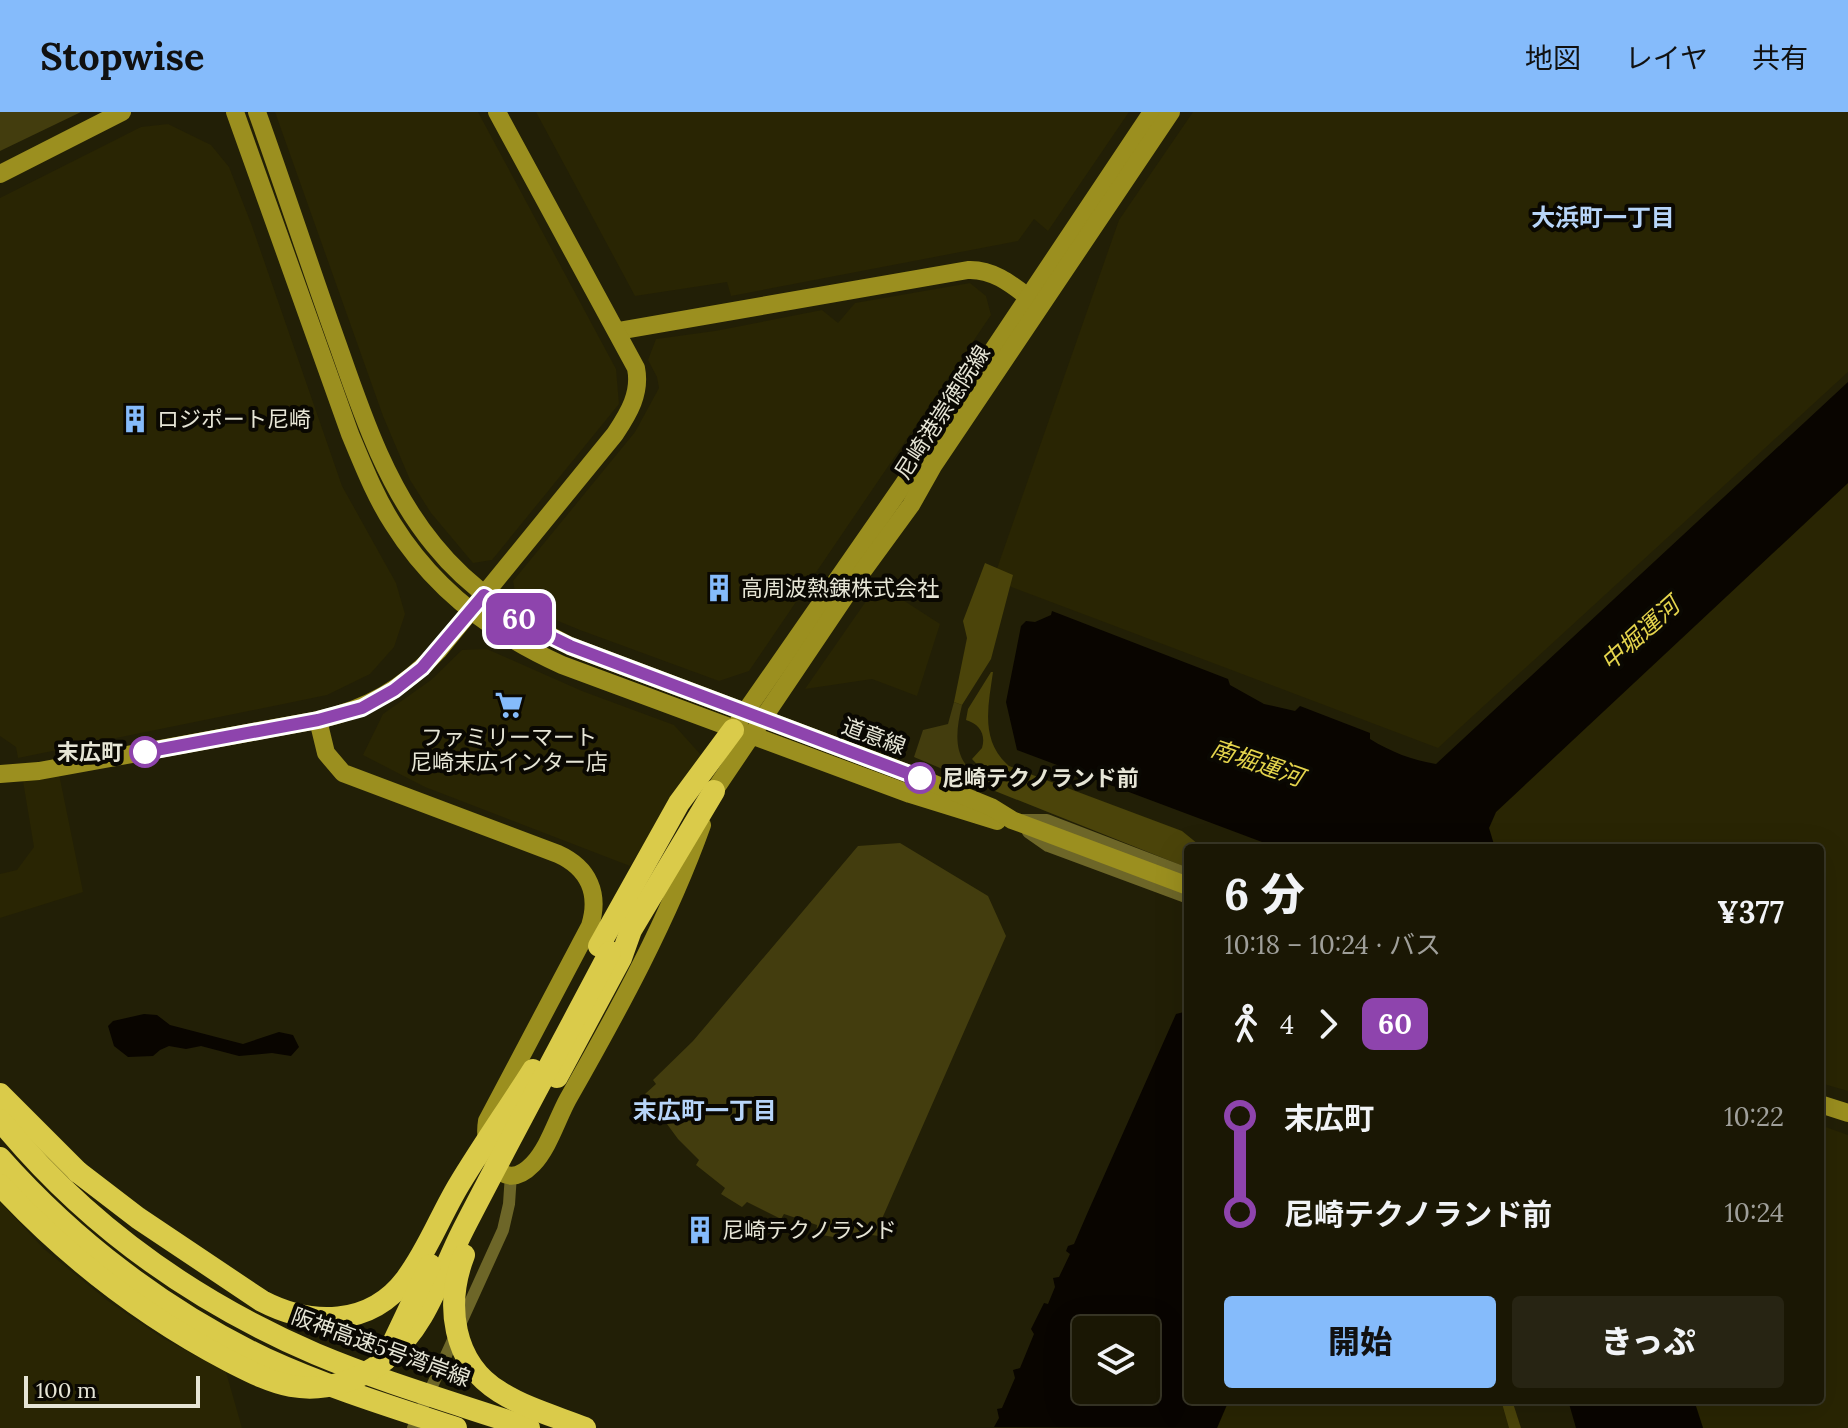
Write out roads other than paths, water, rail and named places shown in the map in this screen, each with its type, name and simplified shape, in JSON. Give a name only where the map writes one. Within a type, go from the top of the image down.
[{"type":"highway","points":[[585,1428],[508,1397],[483,1379],[469,1362],[459,1339],[454,1318],[454,1294],[467,1248],[679,803],[748,724]]},
{"type":"highway","points":[[0,1094],[78,1172],[212,1270],[278,1309],[309,1318],[354,1316],[378,1304],[407,1278],[459,1184],[610,952],[631,930],[714,791]]},
{"type":"highway","points":[[0,1185],[84,1263],[143,1310],[179,1333],[272,1381],[305,1388],[342,1383],[385,1360],[420,1319],[461,1234],[610,952]]},
{"type":"highway","points":[[402,1428],[394,1412],[388,1375],[398,1330],[538,1062]]},
{"type":"highway","name":"阪神高速5号湾岸線","points":[[0,1120],[37,1163],[97,1220],[201,1296],[319,1355],[529,1428]]},
{"type":"highway","points":[[0,1158],[49,1209],[90,1245],[188,1316],[307,1376],[456,1428]]},
{"type":"street","points":[[0,174],[122,112]]},
{"type":"street","points":[[235,112],[350,434],[392,523],[417,557],[471,611],[537,653],[748,724]]},
{"type":"street","points":[[257,112],[366,424],[391,480],[435,547],[484,595],[527,625],[748,724]]},
{"type":"street","points":[[0,774],[39,771],[318,720],[362,708],[410,679],[471,611],[628,415],[639,381],[636,368],[497,112]]},
{"type":"street","name":"尼崎港崇徳院線","points":[[748,724],[1152,112]]},
{"type":"street","name":"尼崎港崇徳院線","points":[[748,724],[911,505],[933,466],[1171,112]]},
{"type":"street","points":[[618,331],[968,270],[988,272],[1028,297]]},
{"type":"street","points":[[318,720],[326,753],[343,773],[565,857],[573,861],[591,884],[595,910],[590,926],[487,1121],[485,1135],[490,1160],[500,1172],[511,1174],[519,1173],[535,1162],[613,1019],[689,860],[714,791],[748,724]]},
{"type":"street","name":"道意線","points":[[748,724],[910,794],[997,821],[1012,820],[1184,884]]},
{"type":"street","points":[[1012,820],[1047,820],[1184,872]]},
{"type":"street","points":[[1012,820],[1048,846],[1184,897]]},
{"type":"street","points":[[1824,1105],[1848,1113]]},
{"type":"street","points":[[413,1428],[503,1230],[511,1174]]},
{"type":"water","points":[[1848,382],[1848,483],[1496,812],[1489,828],[1494,844],[1267,844],[1017,750],[1006,702],[1021,626],[1026,621],[1035,622],[1051,615],[1052,611],[1228,679],[1230,685],[1264,704],[1295,711],[1300,706],[1370,733],[1370,739],[1394,752],[1436,764]]},
{"type":"water","points":[[1184,1012],[1184,1404],[1227,1404],[1217,1428],[994,1427],[999,1418],[997,1409],[1002,1408],[1015,1378],[1013,1370],[1020,1368],[1034,1334],[1031,1329],[1055,1287],[1053,1278],[1059,1277],[1070,1254],[1066,1251],[1068,1246],[1074,1244],[1176,1014]]},
{"type":"water","points":[[144,1014],[157,1015],[170,1025],[243,1044],[279,1032],[293,1035],[299,1047],[291,1056],[272,1053],[239,1056],[201,1046],[186,1049],[169,1046],[153,1056],[128,1057],[114,1046],[108,1026],[113,1021]]},
{"type":"water","points":[[1569,1404],[1695,1404],[1703,1428],[1576,1428]]},
{"type":"place","name":"ロジポート尼崎","points":[[135,419]]},
{"type":"place","name":"高周波熱錬株式会社","points":[[719,588]]},
{"type":"place","name":"ファミリーマート 尼崎末広インター店","points":[[509,705]]},
{"type":"place","name":"末広町","points":[[145,752]]},
{"type":"place","name":"尼崎テクノランド前","points":[[920,778]]},
{"type":"place","name":"尼崎テクノランド","points":[[700,1230]]},
{"type":"district","name":"大浜町一丁目","points":[[1603,218]]},
{"type":"district","name":"末広町一丁目","points":[[705,1111]]},
{"type":"water label","name":"中堀運河","points":[[1640,634]]},
{"type":"water label","name":"南堀運河","points":[[1257,763]]}]
